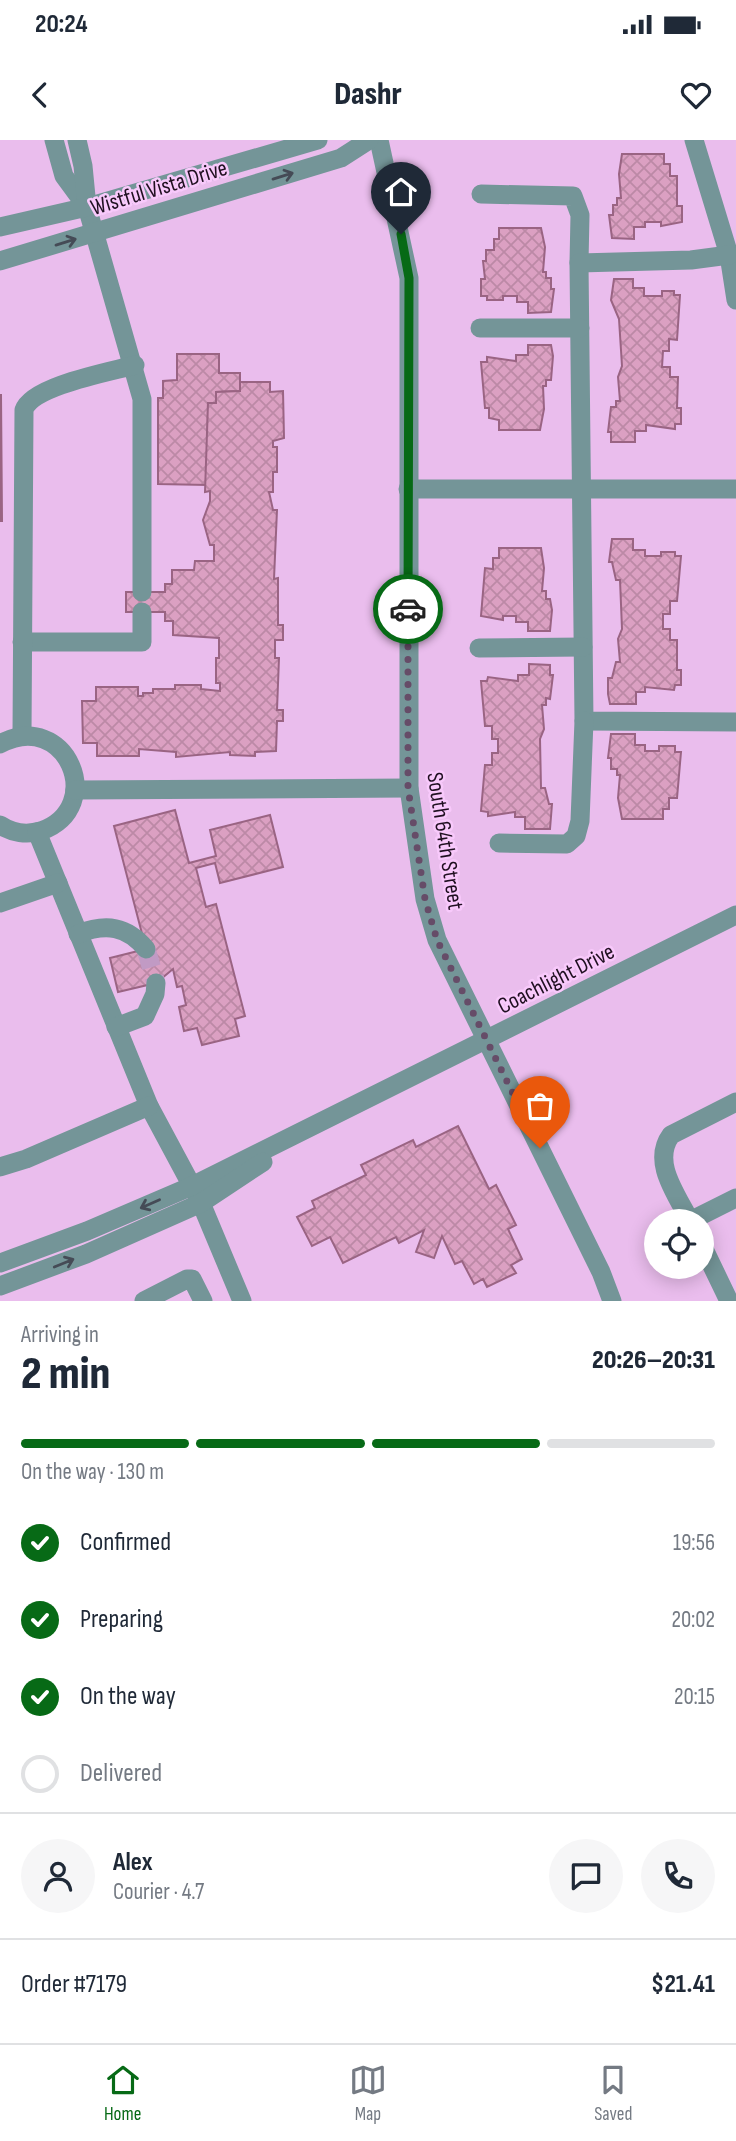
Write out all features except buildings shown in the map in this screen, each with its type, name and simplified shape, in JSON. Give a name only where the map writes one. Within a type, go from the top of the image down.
[{"type":"street","points":[[54,140],[64,176],[87,207]]},
{"type":"street","points":[[76,140],[83,166],[87,207],[135,365],[142,399],[142,592]]},
{"type":"street","name":"Wistful Vista Drive","points":[[0,227],[87,207],[318,140]]},
{"type":"street","name":"Wistful Vista Drive","points":[[0,261],[341,158],[369,140]]},
{"type":"street","name":"South 64th Street","points":[[379,140],[409,278],[408,788],[425,899],[437,940],[601,1272],[612,1301]]},
{"type":"street","points":[[694,140],[729,255],[736,300]]},
{"type":"street","points":[[481,194],[573,196],[580,215],[584,721],[580,821],[576,836],[567,844],[499,843]]},
{"type":"street","points":[[579,263],[691,260],[729,255]]},
{"type":"street","points":[[480,328],[580,328]]},
{"type":"street","points":[[22,735],[24,410],[27,402],[41,392],[135,365]]},
{"type":"street","points":[[408,489],[736,489]]},
{"type":"street","points":[[22,642],[142,642],[142,612]]},
{"type":"street","points":[[479,648],[583,647]]},
{"type":"street","points":[[584,721],[736,722]]},
{"type":"street","points":[[0,744],[22,735],[41,737],[64,753],[73,768],[75,790],[69,810],[59,821],[37,832],[22,833],[0,825]]},
{"type":"street","points":[[75,790],[408,788]]},
{"type":"street","points":[[37,832],[149,1106],[196,1194],[242,1301]]},
{"type":"street","points":[[0,902],[58,883]]},
{"type":"street","name":"Coachlight Drive","points":[[0,1286],[86,1255],[322,1122],[736,915]]},
{"type":"street","points":[[78,934],[106,926],[121,929],[135,935],[146,949]]},
{"type":"street","points":[[117,1027],[145,1016],[155,994],[156,983]]},
{"type":"street","points":[[684,1209],[664,1168],[666,1143],[675,1132],[736,1101]]},
{"type":"street","points":[[0,1167],[26,1160],[149,1106]]},
{"type":"street","name":"Coachlight Drive","points":[[0,1263],[196,1194]]},
{"type":"street","points":[[714,1209],[736,1198]]},
{"type":"street","points":[[714,1270],[729,1301]]},
{"type":"street","points":[[144,1301],[192,1279],[203,1301]]},
{"type":"tunnel","points":[[146,949],[156,983]]},
{"type":"way so far","points":[[408,609],[408,788],[425,899],[437,940],[540,1148]]},
{"type":"route","points":[[401,234],[409,278],[408,609]]}]
